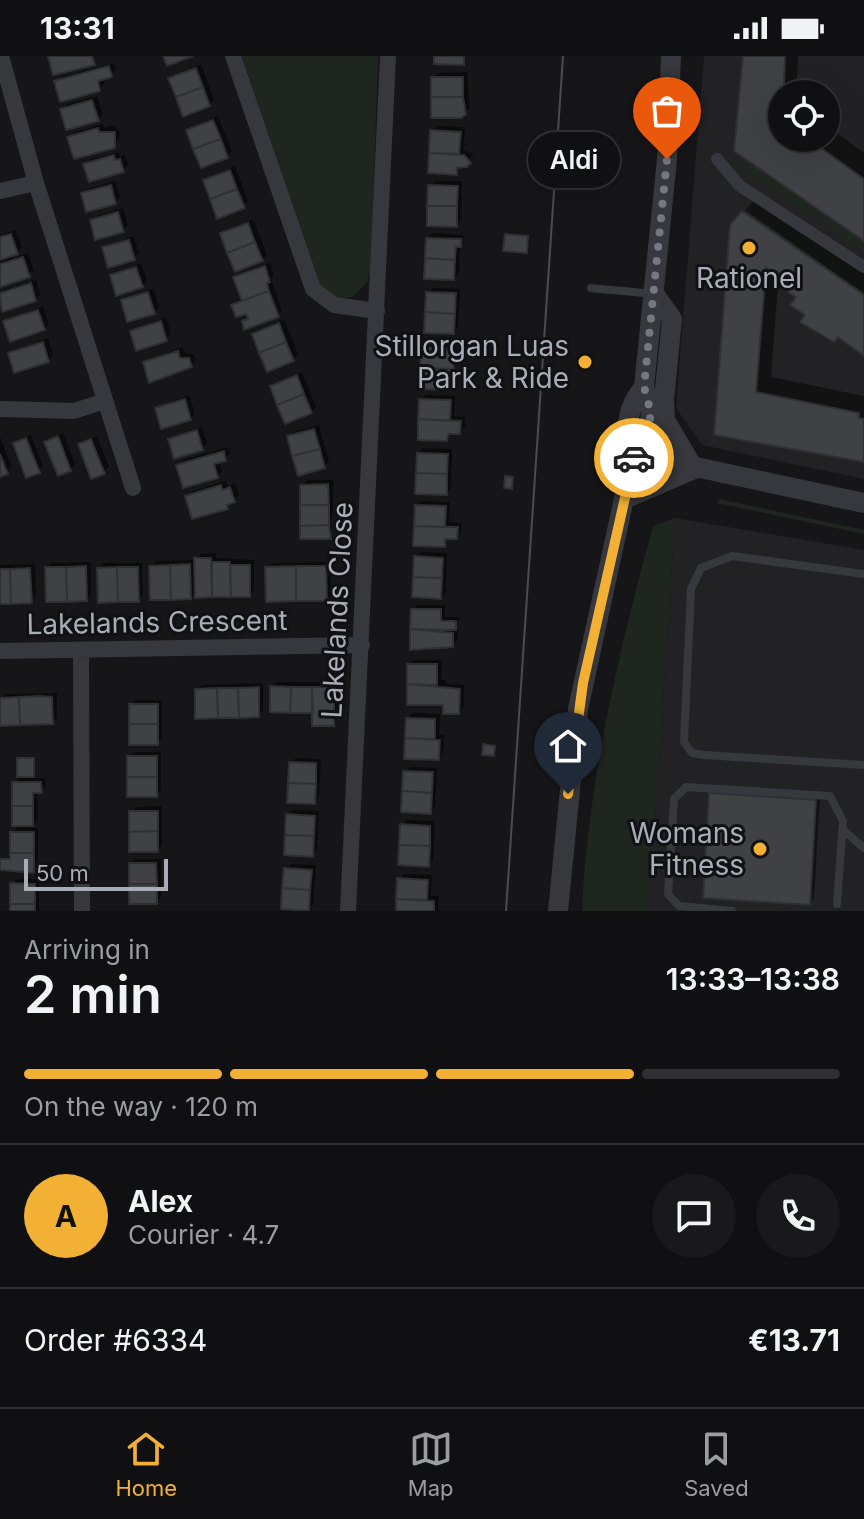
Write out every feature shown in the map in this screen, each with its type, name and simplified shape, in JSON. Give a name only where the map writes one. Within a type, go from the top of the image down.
[{"type":"street","points":[[1,56],[36,183],[133,488]]},
{"type":"street","points":[[233,56],[313,289],[334,305],[377,311]]},
{"type":"street","name":"Lakelands Close","points":[[348,911],[388,56]]},
{"type":"street","points":[[558,911],[578,709],[635,454],[650,431],[651,410],[644,387],[655,295],[671,56]]},
{"type":"street","points":[[717,159],[740,186],[864,267]]},
{"type":"street","points":[[0,191],[36,183]]},
{"type":"street","points":[[655,295],[672,319],[665,420],[694,469]]},
{"type":"street","points":[[0,409],[74,411],[105,401]]},
{"type":"street","points":[[635,454],[864,503]]},
{"type":"street","points":[[624,499],[694,469]]},
{"type":"street","name":"Lakelands Crescent","points":[[0,651],[362,645]]},
{"type":"street","points":[[81,650],[82,911]]},
{"type":"lane","points":[[591,288],[655,295]]},
{"type":"lane","points":[[864,574],[732,556],[701,568],[691,589],[684,742],[692,753],[704,755],[864,765]]},
{"type":"lane","points":[[732,911],[679,906],[668,894],[674,799],[686,787],[814,792],[830,796],[837,803],[843,830],[837,904]]},
{"type":"lane","points":[[843,830],[864,848]]},
{"type":"shaded area","points":[[242,56],[378,56],[371,267],[367,282],[353,297],[338,299],[318,283]]},
{"type":"shaded area","points":[[704,56],[864,56],[864,479],[702,445],[676,408]]},
{"type":"shaded area","points":[[746,159],[864,241],[864,253],[743,169]]},
{"type":"shaded area","points":[[771,223],[787,223],[806,243],[828,251],[855,278],[864,277],[864,295],[770,230]]},
{"type":"shaded area","points":[[719,499],[864,530],[864,534],[717,503]]},
{"type":"shaded area","points":[[675,518],[864,550],[864,911],[649,911]]},
{"type":"shaded area","points":[[675,518],[649,911],[582,911],[598,765],[628,621],[653,526]]},
{"type":"building","points":[[48,56],[92,56],[95,65],[53,75]]},
{"type":"building","points":[[163,56],[193,56],[167,66]]},
{"type":"building","points":[[434,56],[464,56],[464,65],[434,64]]},
{"type":"building","points":[[743,56],[785,56],[784,80],[768,80],[768,152],[826,152],[864,179],[864,241],[734,151]]},
{"type":"building","points":[[109,66],[112,77],[98,81],[100,91],[60,102],[54,81]]},
{"type":"building","points":[[196,68],[203,87],[176,97],[168,78]]},
{"type":"building","points":[[431,77],[463,77],[463,97],[431,97]]},
{"type":"building","points":[[203,87],[210,106],[183,117],[176,97]]},
{"type":"building","points":[[431,97],[463,97],[466,114],[461,118],[431,118]]},
{"type":"building","points":[[92,100],[99,121],[66,130],[60,109]]},
{"type":"building","points":[[213,120],[221,139],[193,149],[186,130]]},
{"type":"building","points":[[98,128],[99,132],[115,132],[115,148],[74,159],[67,137]]},
{"type":"building","points":[[430,130],[461,132],[459,154],[429,153]]},
{"type":"building","points":[[221,139],[228,158],[201,168],[193,149]]},
{"type":"building","points":[[429,153],[464,155],[471,163],[467,167],[457,168],[457,175],[428,173]]},
{"type":"building","points":[[114,155],[115,160],[120,159],[124,172],[89,182],[83,164]]},
{"type":"building","points":[[230,170],[237,189],[210,199],[203,180]]},
{"type":"building","points":[[111,185],[116,204],[86,212],[81,193]]},
{"type":"building","points":[[428,185],[458,186],[457,206],[427,206]]},
{"type":"building","points":[[237,189],[245,208],[217,219],[210,199]]},
{"type":"building","points":[[427,206],[457,206],[457,227],[427,226]]},
{"type":"building","points":[[742,211],[864,295],[864,356],[838,337],[834,342],[800,322],[805,315],[790,305],[796,297],[782,288],[788,278],[766,268],[756,392],[859,413],[859,418],[864,419],[864,462],[714,435],[730,225]]},
{"type":"building","points":[[118,212],[124,232],[95,240],[90,220]]},
{"type":"building","points":[[248,223],[255,242],[227,253],[220,233]]},
{"type":"building","points":[[11,234],[18,254],[0,260],[0,237]]},
{"type":"building","points":[[505,234],[528,236],[527,253],[503,251]]},
{"type":"building","points":[[426,238],[461,239],[461,247],[456,247],[455,260],[425,258]]},
{"type":"building","points":[[129,240],[135,260],[108,268],[102,247]]},
{"type":"building","points":[[255,242],[263,261],[235,272],[227,253]]},
{"type":"building","points":[[23,257],[30,277],[0,287],[0,264]]},
{"type":"building","points":[[425,258],[455,260],[454,280],[424,279]]},
{"type":"building","points":[[265,266],[270,282],[267,283],[269,291],[242,301],[233,277]]},
{"type":"building","points":[[136,267],[143,287],[116,296],[110,275]]},
{"type":"building","points":[[31,283],[36,301],[2,312],[0,293]]},
{"type":"building","points":[[269,291],[279,317],[244,330],[242,321],[248,319],[246,314],[236,317],[231,305]]},
{"type":"building","points":[[148,292],[155,314],[127,322],[121,300]]},
{"type":"building","points":[[426,292],[456,293],[455,314],[425,312]]},
{"type":"building","points":[[38,310],[45,330],[10,342],[3,321]]},
{"type":"building","points":[[425,312],[455,314],[454,334],[424,333]]},
{"type":"building","points":[[161,321],[167,341],[136,351],[130,331]]},
{"type":"building","points":[[279,323],[286,342],[259,353],[252,334]]},
{"type":"building","points":[[43,342],[49,362],[14,373],[8,353]]},
{"type":"building","points":[[286,342],[294,361],[267,372],[259,353]]},
{"type":"building","points":[[421,347],[452,349],[454,369],[420,368]]},
{"type":"building","points":[[178,351],[180,358],[189,358],[192,367],[149,383],[143,362]]},
{"type":"building","points":[[420,368],[451,369],[450,390],[419,389]]},
{"type":"building","points":[[297,375],[304,394],[277,405],[270,386]]},
{"type":"building","points":[[304,394],[312,413],[285,424],[277,405]]},
{"type":"building","points":[[185,399],[191,420],[161,429],[155,408]]},
{"type":"building","points":[[419,399],[451,400],[450,421],[418,419]]},
{"type":"building","points":[[418,419],[461,421],[460,434],[448,434],[447,441],[418,440]]},
{"type":"building","points":[[314,429],[320,449],[292,456],[287,436]]},
{"type":"building","points":[[197,430],[203,450],[174,459],[168,439]]},
{"type":"building","points":[[58,436],[71,471],[58,476],[44,442]]},
{"type":"building","points":[[26,438],[40,473],[26,478],[13,443]]},
{"type":"building","points":[[91,439],[105,474],[91,479],[78,444]]},
{"type":"building","points":[[320,449],[325,468],[298,476],[292,456]]},
{"type":"building","points":[[224,451],[226,461],[214,464],[218,478],[183,488],[176,465]]},
{"type":"building","points":[[417,453],[448,454],[447,474],[416,473]]},
{"type":"building","points":[[0,454],[8,474],[0,477]]},
{"type":"building","points":[[416,473],[447,474],[447,495],[415,494]]},
{"type":"building","points":[[505,476],[513,477],[512,489],[504,488]]},
{"type":"building","points":[[328,484],[329,505],[300,505],[300,485]]},
{"type":"building","points":[[221,485],[222,490],[230,487],[235,502],[227,505],[228,509],[192,519],[185,496]]},
{"type":"building","points":[[300,505],[329,505],[329,525],[300,526]]},
{"type":"building","points":[[415,505],[446,506],[445,527],[414,526]]},
{"type":"building","points":[[329,525],[331,539],[300,539],[300,526]]},
{"type":"building","points":[[414,526],[458,527],[457,539],[445,539],[445,547],[413,546]]},
{"type":"building","points":[[414,556],[443,558],[442,578],[413,577]]},
{"type":"building","points":[[194,558],[211,558],[212,597],[195,598]]},
{"type":"building","points":[[212,562],[230,562],[231,597],[212,597]]},
{"type":"building","points":[[190,564],[191,599],[171,600],[170,565]]},
{"type":"building","points":[[170,565],[171,600],[150,600],[149,566]]},
{"type":"building","points":[[230,565],[250,565],[250,597],[231,597]]},
{"type":"building","points":[[86,566],[87,601],[67,602],[66,567]]},
{"type":"building","points":[[296,566],[296,601],[266,602],[265,567]]},
{"type":"building","points":[[296,566],[326,566],[327,601],[296,601]]},
{"type":"building","points":[[45,567],[66,567],[67,602],[46,602]]},
{"type":"building","points":[[117,567],[118,602],[98,603],[97,568]]},
{"type":"building","points":[[117,567],[138,567],[139,602],[118,602]]},
{"type":"building","points":[[30,568],[32,603],[11,604],[10,569]]},
{"type":"building","points":[[0,569],[10,569],[11,604],[0,604]]},
{"type":"building","points":[[413,577],[442,578],[441,599],[412,597]]},
{"type":"building","points":[[411,609],[441,609],[441,621],[456,621],[456,630],[410,629]]},
{"type":"building","points":[[410,629],[453,633],[453,647],[410,650]]},
{"type":"building","points":[[407,664],[437,664],[437,685],[407,684]]},
{"type":"building","points":[[407,684],[460,689],[459,714],[443,714],[443,705],[407,705]]},
{"type":"building","points":[[270,686],[291,687],[290,713],[270,712]]},
{"type":"building","points":[[259,687],[259,717],[239,718],[238,688]]},
{"type":"building","points":[[291,687],[312,687],[313,713],[290,713]]},
{"type":"building","points":[[312,687],[334,687],[334,726],[312,726]]},
{"type":"building","points":[[217,688],[238,688],[239,718],[218,718]]},
{"type":"building","points":[[217,688],[218,718],[195,719],[195,689]]},
{"type":"building","points":[[19,697],[52,697],[53,724],[20,725]]},
{"type":"building","points":[[19,697],[20,725],[0,726],[0,698]]},
{"type":"building","points":[[129,704],[158,704],[158,724],[129,724]]},
{"type":"building","points":[[406,718],[435,719],[435,739],[405,738]]},
{"type":"building","points":[[129,724],[158,724],[158,745],[129,745]]},
{"type":"building","points":[[405,738],[440,740],[439,760],[404,759]]},
{"type":"building","points":[[483,744],[495,746],[494,756],[482,755]]},
{"type":"building","points":[[127,756],[157,756],[157,777],[127,777]]},
{"type":"building","points":[[17,758],[34,758],[34,777],[17,777]]},
{"type":"building","points":[[289,762],[316,763],[316,784],[288,783]]},
{"type":"building","points":[[403,771],[433,772],[432,793],[402,791]]},
{"type":"building","points":[[127,777],[157,777],[157,797],[127,797]]},
{"type":"building","points":[[12,782],[41,782],[42,793],[33,793],[33,806],[12,806]]},
{"type":"building","points":[[288,783],[316,784],[315,804],[287,803]]},
{"type":"building","points":[[402,791],[432,793],[431,814],[401,812]]},
{"type":"building","name":"Womans Fitness","points":[[709,793],[816,800],[810,905],[703,898]]},
{"type":"building","points":[[12,806],[33,806],[33,826],[12,826]]},
{"type":"building","points":[[129,811],[158,811],[158,831],[129,832]]},
{"type":"building","points":[[286,814],[315,816],[314,836],[285,835]]},
{"type":"building","points":[[400,824],[430,826],[430,846],[399,845]]},
{"type":"building","points":[[158,831],[158,852],[129,852],[129,832]]},
{"type":"building","points":[[10,832],[34,832],[34,853],[10,853]]},
{"type":"building","points":[[285,835],[314,836],[313,857],[284,855]]},
{"type":"building","points":[[399,845],[430,846],[429,867],[398,865]]},
{"type":"building","points":[[10,853],[34,853],[34,873],[0,870],[0,859],[10,859]]},
{"type":"building","points":[[129,863],[156,863],[157,884],[129,884]]},
{"type":"building","points":[[284,868],[312,870],[310,890],[282,888]]},
{"type":"building","points":[[397,878],[428,880],[427,900],[396,899]]},
{"type":"building","points":[[10,883],[35,884],[35,904],[10,904]]},
{"type":"building","points":[[129,884],[157,884],[157,904],[129,904]]},
{"type":"building","points":[[282,888],[310,890],[309,911],[281,909]]},
{"type":"building","points":[[396,899],[434,901],[434,911],[396,911]]},
{"type":"building","points":[[10,904],[35,904],[35,911],[10,911]]},
{"type":"tram line","points":[[506,911],[563,56]]},
{"type":"way so far","points":[[634,458],[650,431],[651,410],[644,387],[667,159]]},
{"type":"place","name":"Aldi","points":[[667,159]]},
{"type":"place","name":"Rationel","points":[[749,248]]},
{"type":"place","name":"Stillorgan Luas Park & Ride","points":[[585,362]]},
{"type":"place","name":"Womans Fitness","points":[[760,849]]},
{"type":"route","points":[[568,794],[583,683],[634,458]]}]
